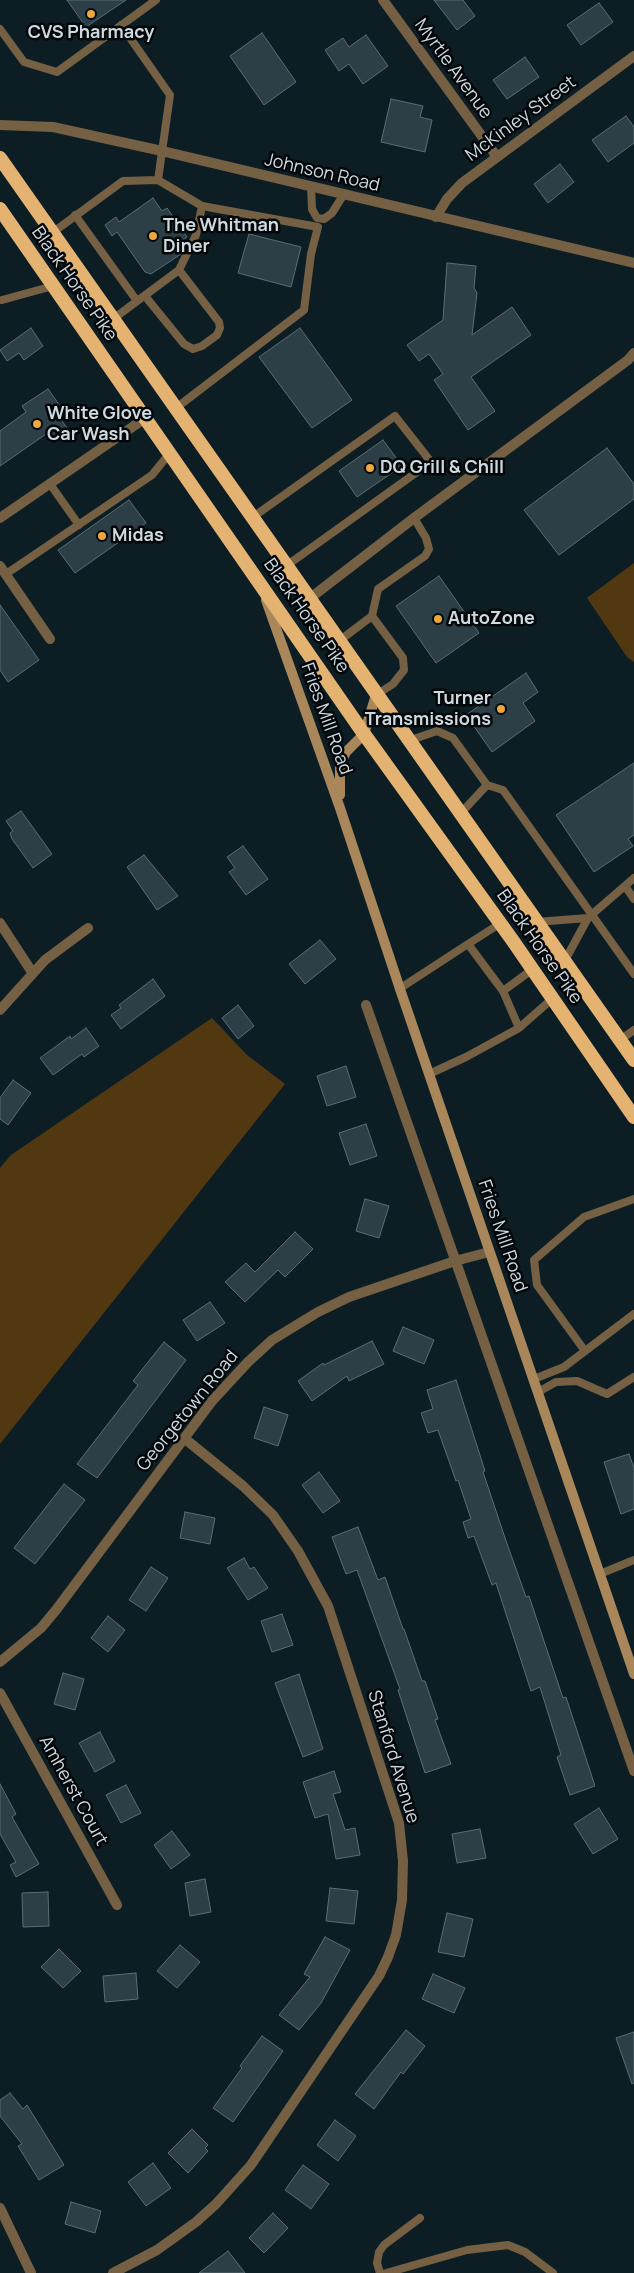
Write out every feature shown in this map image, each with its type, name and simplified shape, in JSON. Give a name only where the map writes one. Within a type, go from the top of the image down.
[{"type":"highway","name":"Black Horse Pike","points":[[0,158],[634,1060]]},
{"type":"highway","name":"Black Horse Pike","points":[[0,209],[364,734],[501,924],[634,1117]]},
{"type":"highway","points":[[617,1093],[634,1100]]},
{"type":"main road","name":"Fries Mill Road","points":[[261,584],[340,808],[399,988],[634,1674]]},
{"type":"main road","name":"Fries Mill Road","points":[[340,808],[340,765],[346,752],[364,734],[376,695]]},
{"type":"street","name":"Myrtle Avenue","points":[[383,0],[497,157]]},
{"type":"street","name":"McKinley Street","points":[[436,216],[462,183],[634,56]]},
{"type":"street","name":"Johnson Road","points":[[0,124],[53,127],[634,263]]},
{"type":"street","points":[[309,599],[414,518],[628,360],[634,353]]},
{"type":"street","points":[[0,518],[144,418]]},
{"type":"street","points":[[3,570],[50,639]]},
{"type":"street","points":[[0,923],[32,972]]},
{"type":"street","points":[[0,1010],[32,972],[57,950],[88,928]]},
{"type":"street","points":[[366,1005],[634,1772]]},
{"type":"street","name":"Georgetown Road","points":[[0,1662],[35,1633],[56,1610],[184,1438],[235,1375],[261,1349],[285,1331],[341,1300],[455,1261],[490,1252]]},
{"type":"street","name":"Stanford Avenue","points":[[114,2273],[157,2250],[190,2227],[216,2204],[268,2143],[378,1976],[388,1957],[396,1935],[402,1900],[403,1861],[398,1823],[328,1606],[298,1551],[273,1516],[243,1486],[184,1438]]},
{"type":"street","name":"Amherst Court","points":[[0,1693],[116,1905]]},
{"type":"street","points":[[0,2208],[31,2273]]},
{"type":"lane","points":[[0,29],[24,62],[57,72],[156,0]]},
{"type":"lane","points":[[121,26],[170,94],[158,180]]},
{"type":"lane","points":[[52,232],[123,181],[158,180],[202,206],[319,222],[332,213],[344,194]]},
{"type":"lane","points":[[176,408],[304,310],[311,254],[319,222],[312,209],[311,186]]},
{"type":"lane","points":[[113,319],[179,270],[196,235],[202,206]]},
{"type":"lane","points":[[75,215],[137,301]]},
{"type":"lane","points":[[145,296],[184,344],[193,349],[202,346],[216,335],[220,328],[219,322],[179,270]]},
{"type":"lane","points":[[1,301],[53,286]]},
{"type":"lane","points":[[253,517],[396,416],[431,462],[286,566]]},
{"type":"lane","points":[[3,570],[79,525],[152,475],[169,454]]},
{"type":"lane","points":[[50,484],[79,525]]},
{"type":"lane","points":[[339,641],[372,616],[378,589],[425,556],[429,549],[426,538],[414,518]]},
{"type":"lane","points":[[372,616],[403,658],[404,670],[393,684],[376,695]]},
{"type":"lane","points":[[408,740],[437,731],[453,738],[487,785],[503,790],[590,916],[634,974]]},
{"type":"lane","points":[[460,814],[487,785]]},
{"type":"lane","points":[[564,962],[590,916],[634,878]]},
{"type":"lane","points":[[625,886],[634,899]]},
{"type":"lane","points":[[536,922],[590,916]]},
{"type":"lane","points":[[399,988],[501,924]]},
{"type":"lane","points":[[468,944],[503,991],[519,1028]]},
{"type":"lane","points":[[503,991],[532,970]]},
{"type":"lane","points":[[429,1074],[466,1057],[519,1028],[552,999]]},
{"type":"lane","points":[[620,1040],[634,1030]]},
{"type":"lane","points":[[585,1351],[537,1284],[534,1260],[584,1217],[634,1199]]},
{"type":"lane","points":[[534,1379],[564,1367],[634,1314]]},
{"type":"lane","points":[[538,1392],[556,1382],[577,1381],[607,1394],[634,1377]]},
{"type":"lane","points":[[600,1574],[634,1560]]},
{"type":"lane","points":[[380,2273],[377,2263],[379,2252],[384,2245],[420,2218]]},
{"type":"lane","points":[[386,2273],[468,2250],[508,2245],[525,2252],[553,2273]]},
{"type":"shaded area","points":[[634,563],[634,662],[627,657],[587,598]]},
{"type":"shaded area","points":[[212,1018],[247,1055],[285,1084],[0,1444],[0,1168],[11,1155]]},
{"type":"building","name":"CVS Pharmacy","points":[[67,0],[126,0],[86,27]]},
{"type":"building","points":[[434,0],[463,0],[475,16],[457,30]]},
{"type":"building","points":[[599,3],[613,22],[581,45],[567,25]]},
{"type":"building","points":[[262,33],[296,82],[264,105],[230,56]]},
{"type":"building","points":[[366,35],[388,66],[363,84],[349,64],[339,71],[325,50],[343,38],[349,47]]},
{"type":"building","points":[[525,57],[539,77],[507,99],[493,80]]},
{"type":"building","points":[[391,99],[423,106],[420,117],[432,120],[425,152],[381,142]]},
{"type":"building","points":[[626,116],[634,127],[634,143],[608,162],[592,140]]},
{"type":"building","points":[[560,164],[574,182],[548,203],[534,184]]},
{"type":"building","name":"The Whitman Diner","points":[[153,198],[162,211],[167,208],[187,237],[179,243],[183,249],[181,254],[151,274],[145,272],[117,232],[112,236],[105,225],[116,217],[119,222]]},
{"type":"building","points":[[249,234],[301,247],[291,287],[238,273]]},
{"type":"building","points":[[447,263],[476,266],[474,288],[477,293],[472,335],[512,307],[531,335],[471,377],[495,411],[468,430],[434,380],[443,374],[429,354],[419,361],[407,345],[443,320]]},
{"type":"building","points":[[31,328],[43,346],[24,360],[19,353],[7,361],[0,350]]},
{"type":"building","points":[[300,328],[352,400],[312,428],[259,357]]},
{"type":"building","name":"White Glove Car Wash","points":[[48,389],[65,413],[59,417],[70,432],[56,442],[49,432],[0,466],[0,431],[26,412],[22,406]]},
{"type":"building","name":"DQ Grill & Chill","points":[[383,440],[402,466],[357,497],[339,471]]},
{"type":"building","points":[[607,448],[634,484],[634,499],[559,555],[524,510]]},
{"type":"building","name":"Midas","points":[[129,500],[146,523],[75,573],[58,550]]},
{"type":"building","name":"AutoZone","points":[[439,576],[479,633],[436,663],[396,606]]},
{"type":"building","points":[[0,605],[39,660],[8,682],[0,670]]},
{"type":"building","name":"Turner Transmissions","points":[[526,673],[538,692],[523,703],[535,721],[492,752],[466,715]]},
{"type":"building","points":[[634,763],[634,835],[628,839],[633,846],[594,872],[556,815]]},
{"type":"building","points":[[21,811],[52,854],[33,868],[12,839],[10,833],[13,831],[6,821]]},
{"type":"building","points":[[243,846],[268,879],[246,895],[229,872],[235,868],[227,857]]},
{"type":"building","points":[[144,855],[178,896],[157,910],[127,867]]},
{"type":"building","points":[[320,940],[336,959],[305,984],[289,964]]},
{"type":"building","points":[[153,979],[165,996],[121,1029],[111,1015],[121,1008],[119,1005]]},
{"type":"building","points":[[238,1005],[254,1026],[238,1039],[222,1018]]},
{"type":"building","points":[[86,1028],[99,1046],[84,1057],[82,1054],[53,1075],[40,1058],[70,1036],[71,1039]]},
{"type":"building","points":[[346,1066],[356,1097],[327,1106],[317,1076]]},
{"type":"building","points":[[13,1080],[31,1093],[8,1125],[0,1119],[0,1098]]},
{"type":"building","points":[[366,1124],[377,1156],[350,1165],[339,1133]]},
{"type":"building","points":[[365,1199],[389,1206],[379,1238],[356,1231]]},
{"type":"building","points":[[295,1232],[313,1249],[285,1277],[278,1270],[245,1302],[225,1282],[246,1263],[255,1272]]},
{"type":"building","points":[[210,1302],[225,1323],[197,1341],[183,1320]]},
{"type":"building","points":[[403,1327],[434,1340],[424,1364],[393,1351]]},
{"type":"building","points":[[372,1341],[384,1364],[349,1381],[347,1376],[312,1401],[298,1381],[323,1363],[324,1365]]},
{"type":"building","points":[[164,1342],[186,1360],[97,1478],[77,1464],[138,1385],[133,1381]]},
{"type":"building","points":[[456,1380],[505,1538],[526,1597],[529,1596],[563,1698],[566,1697],[595,1786],[570,1795],[557,1757],[561,1755],[540,1687],[531,1691],[496,1583],[492,1585],[474,1536],[468,1538],[463,1522],[471,1519],[458,1480],[456,1481],[438,1430],[428,1433],[421,1413],[433,1409],[427,1390]]},
{"type":"building","points":[[264,1407],[288,1415],[278,1446],[254,1438]]},
{"type":"building","points":[[629,1454],[634,1468],[634,1509],[621,1514],[604,1462]]},
{"type":"building","points":[[319,1472],[340,1501],[323,1513],[302,1485]]},
{"type":"building","points":[[64,1484],[85,1500],[35,1564],[14,1548]]},
{"type":"building","points":[[185,1512],[215,1518],[210,1544],[180,1538]]},
{"type":"building","points":[[358,1527],[378,1580],[385,1577],[422,1681],[425,1681],[438,1719],[435,1720],[451,1764],[425,1773],[398,1690],[400,1689],[357,1570],[346,1574],[332,1537]]},
{"type":"building","points":[[244,1558],[250,1569],[254,1567],[268,1588],[248,1600],[227,1568]]},
{"type":"building","points":[[151,1567],[168,1578],[146,1611],[129,1600]]},
{"type":"building","points":[[282,1614],[293,1645],[272,1652],[261,1621]]},
{"type":"building","points":[[108,1616],[125,1630],[108,1652],[91,1638]]},
{"type":"building","points":[[63,1673],[84,1679],[75,1710],[54,1704]]},
{"type":"building","points":[[299,1674],[323,1749],[303,1757],[275,1683]]},
{"type":"building","points":[[100,1732],[115,1761],[95,1772],[79,1743]]},
{"type":"building","points":[[334,1771],[341,1792],[333,1794],[345,1830],[355,1828],[360,1855],[336,1859],[328,1814],[315,1818],[303,1782]]},
{"type":"building","points":[[0,1784],[16,1814],[12,1817],[39,1864],[16,1877],[10,1865],[16,1862],[0,1834]]},
{"type":"building","points":[[126,1785],[141,1813],[121,1823],[106,1795]]},
{"type":"building","points":[[599,1808],[618,1839],[593,1854],[574,1824]]},
{"type":"building","points":[[480,1829],[486,1858],[457,1863],[452,1834]]},
{"type":"building","points":[[172,1831],[190,1855],[171,1869],[154,1845]]},
{"type":"building","points":[[205,1879],[211,1912],[190,1916],[185,1883]]},
{"type":"building","points":[[330,1888],[358,1891],[354,1924],[326,1921]]},
{"type":"building","points":[[48,1892],[49,1926],[23,1927],[22,1893]]},
{"type":"building","points":[[447,1913],[473,1919],[464,1957],[438,1952]]},
{"type":"building","points":[[325,1937],[350,1950],[321,2003],[299,2030],[279,2015],[310,1977],[304,1974]]},
{"type":"building","points":[[180,1945],[200,1962],[177,1988],[157,1971]]},
{"type":"building","points":[[59,1949],[81,1971],[63,1988],[41,1967]]},
{"type":"building","points":[[136,1973],[138,1999],[105,2002],[103,1976]]},
{"type":"building","points":[[433,1974],[465,1988],[454,2013],[422,1999]]},
{"type":"building","points":[[406,2030],[425,2046],[403,2074],[401,2072],[374,2109],[355,2094]]},
{"type":"building","points":[[634,2032],[634,2083],[632,2084],[616,2038]]},
{"type":"building","points":[[262,2036],[283,2051],[233,2122],[213,2108]]},
{"type":"building","points":[[10,2093],[23,2109],[27,2105],[64,2165],[39,2180],[18,2146],[22,2144],[0,2116],[0,2100]]},
{"type":"building","points":[[335,2120],[356,2136],[338,2161],[317,2145]]},
{"type":"building","points":[[192,2129],[208,2145],[205,2148],[208,2151],[188,2173],[168,2153]]},
{"type":"building","points":[[153,2163],[171,2188],[146,2206],[128,2182]]},
{"type":"building","points":[[303,2165],[329,2184],[311,2209],[285,2190]]},
{"type":"building","points":[[71,2202],[101,2211],[95,2233],[65,2224]]},
{"type":"building","points":[[273,2213],[288,2228],[264,2253],[249,2238]]},
{"type":"building","points":[[228,2251],[245,2273],[199,2273]]},
{"type":"place","name":"CVS Pharmacy","points":[[91,14]]},
{"type":"place","name":"The Whitman Diner","points":[[153,236]]},
{"type":"place","name":"White Glove Car Wash","points":[[37,424]]},
{"type":"place","name":"DQ Grill & Chill","points":[[370,468]]},
{"type":"place","name":"Midas","points":[[102,536]]},
{"type":"place","name":"AutoZone","points":[[438,619]]},
{"type":"place","name":"Turner Transmissions","points":[[501,709]]}]
